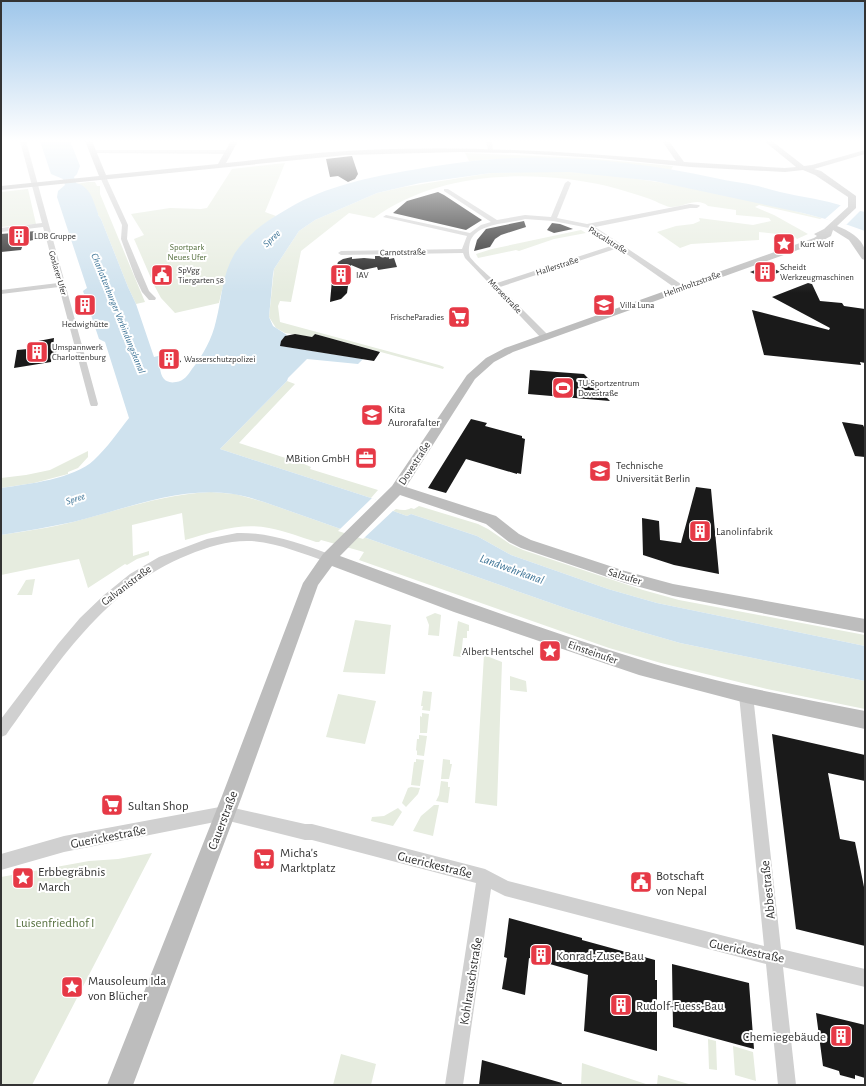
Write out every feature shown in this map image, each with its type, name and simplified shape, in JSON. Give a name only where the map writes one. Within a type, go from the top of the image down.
[{"type":"street","name":"Goslarer Ufer","points":[[36,192],[94,404]]},
{"type":"street","points":[[109,192],[125,225],[124,239],[139,277],[146,292],[152,298]]},
{"type":"street","points":[[449,192],[496,222]]},
{"type":"street","points":[[553,218],[564,192]]},
{"type":"street","points":[[833,192],[844,200],[855,202]]},
{"type":"street","points":[[841,192],[855,202]]},
{"type":"street","name":"Helmholtzstraße","points":[[471,377],[494,357],[545,337],[817,240],[828,234],[832,227],[855,202]]},
{"type":"street","points":[[588,226],[690,206],[697,206]]},
{"type":"street","points":[[386,217],[471,235],[465,244],[465,252]]},
{"type":"street","name":"Pascalstraße","points":[[471,235],[481,228],[496,222],[523,217],[553,218],[588,226],[681,288]]},
{"type":"street","points":[[1,230],[45,225]]},
{"type":"street","points":[[832,227],[844,232],[856,241],[865,257]]},
{"type":"street","name":"Hallerstraße","points":[[495,286],[618,246]]},
{"type":"street","name":"Carnotstraße","points":[[341,253],[465,252]]},
{"type":"street","name":"Morsestraße","points":[[465,252],[466,257],[545,337]]},
{"type":"street","points":[[1,292],[61,285]]},
{"type":"street","name":"Dovestraße","points":[[346,540],[385,503],[397,489],[471,377]]},
{"type":"street","name":"Salzufer","points":[[397,489],[490,520],[514,538],[526,544],[625,577],[707,597],[865,626]]},
{"type":"street","name":"Galvanistraße","points":[[1,730],[94,610],[134,576],[154,563],[204,544],[231,538],[244,537],[270,540],[328,558]]},
{"type":"street","name":"Cauerstraße","points":[[120,1085],[225,813],[311,583],[328,558],[346,540]]},
{"type":"street","name":"Einsteinufer","points":[[328,558],[460,607],[639,668],[746,695],[865,720]]},
{"type":"street","name":"Abbestraße","points":[[746,695],[787,1085]]},
{"type":"street","name":"Guerickestraße","points":[[1,862],[17,859],[64,844],[225,813],[305,832],[312,832],[485,877],[505,888],[746,951],[794,960],[865,978]]},
{"type":"street","name":"Kohlrauschstraße","points":[[454,1085],[485,877]]},
{"type":"green space","points":[[1,192],[29,192],[36,224],[1,227]]},
{"type":"green space","points":[[85,192],[100,192],[145,302],[136,304],[98,213]]},
{"type":"green space","name":"Sportpark Neues Ufer","points":[[217,192],[273,192],[265,212],[276,216],[252,234],[237,252],[227,273],[219,303],[175,313],[161,298],[154,285],[134,239],[144,235],[131,214],[170,208],[207,208]]},
{"type":"green space","points":[[425,192],[399,202],[374,218],[349,213],[301,251],[291,302],[280,301],[278,306],[280,322],[439,365],[444,367],[443,369],[315,334],[312,337],[285,333],[276,328],[269,317],[274,269],[299,231],[315,220],[377,193]]},
{"type":"green space","points":[[626,192],[711,192],[822,218],[820,219],[759,205],[755,207],[774,215],[808,234],[797,239],[794,236],[759,232],[759,240],[691,244],[680,248],[657,232],[676,226],[693,224],[700,221],[699,218],[753,225],[771,221],[769,218],[736,215],[736,210],[708,206],[699,202],[670,207]]},
{"type":"green space","points":[[581,230],[586,233],[554,239],[519,251],[516,250],[478,258],[476,254],[492,249]]},
{"type":"green space","points":[[287,381],[295,384],[239,443],[304,464],[311,467],[310,469],[378,490],[371,498],[220,449]]},
{"type":"green space","points":[[88,451],[88,457],[78,468],[68,472],[68,474],[34,483],[1,488],[1,478],[50,470]]},
{"type":"green space","points":[[211,492],[235,494],[264,502],[568,609],[621,626],[680,643],[865,681],[865,709],[767,689],[661,663],[609,648],[359,560],[364,552],[321,540],[316,542],[275,529],[248,526],[227,529],[185,540],[182,513],[132,525],[133,556],[149,551],[149,555],[137,559],[127,565],[125,564],[88,588],[79,559],[1,575],[1,535],[64,524],[159,499],[193,493]]},
{"type":"green space","points":[[419,506],[478,524],[510,544],[523,550],[643,590],[679,600],[865,635],[865,646],[657,603],[608,589],[511,555],[477,536],[411,514],[407,516],[393,511],[396,509],[414,509]]},
{"type":"green space","points":[[35,579],[32,595],[17,595],[26,580]]},
{"type":"green space","points":[[435,613],[441,615],[439,636],[428,635],[429,625],[426,617]]},
{"type":"green space","points":[[355,620],[391,625],[385,674],[343,672]]},
{"type":"green space","points":[[458,621],[469,625],[467,638],[463,638],[461,657],[453,656]]},
{"type":"green space","points":[[484,655],[502,662],[497,806],[475,803]]},
{"type":"green space","points":[[510,676],[526,681],[527,692],[510,690]]},
{"type":"green space","points":[[423,691],[432,692],[430,711],[422,710],[423,706],[421,706]]},
{"type":"green space","points":[[338,694],[376,701],[365,744],[326,737]]},
{"type":"green space","points":[[422,713],[429,714],[427,733],[420,733],[420,716],[422,717]]},
{"type":"green space","points":[[419,735],[427,736],[424,756],[417,755],[417,739],[419,739]]},
{"type":"green space","points":[[416,759],[424,760],[420,786],[411,785],[414,762],[416,762]]},
{"type":"green space","points":[[443,759],[450,760],[450,764],[452,764],[449,779],[441,779]]},
{"type":"green space","points":[[441,781],[448,782],[448,787],[450,787],[448,803],[436,801],[439,795]]},
{"type":"green space","points":[[408,788],[420,788],[418,794],[406,807],[402,803]]},
{"type":"green space","points":[[434,805],[439,805],[433,836],[413,831],[421,816]]},
{"type":"green space","points":[[398,808],[402,812],[393,826],[371,821],[372,817],[384,816]]},
{"type":"green space","name":"Luisenfriedhof I","points":[[152,853],[32,1085],[1,1085],[1,877],[89,861],[118,859]]},
{"type":"green space","points":[[708,1039],[716,1041],[717,1070],[709,1069]]},
{"type":"green space","points":[[733,1046],[753,1052],[756,1081],[735,1075]]},
{"type":"green space","points":[[341,1054],[376,1064],[371,1085],[333,1085]]},
{"type":"green space","points":[[582,1063],[649,1085],[581,1085]]},
{"type":"green space","points":[[658,1075],[692,1085],[657,1085]]},
{"type":"water","points":[[58,192],[89,192],[136,304],[154,357],[158,356],[163,367],[160,368],[165,380],[172,382],[179,381],[186,377],[207,346],[214,328],[227,269],[235,253],[252,233],[266,222],[303,200],[324,192],[383,192],[315,220],[299,231],[274,269],[273,274],[269,317],[273,326],[287,335],[281,341],[281,346],[363,359],[358,364],[307,359],[220,449],[385,503],[382,507],[407,516],[411,514],[477,536],[511,555],[608,589],[657,603],[865,646],[865,681],[680,643],[621,626],[568,609],[264,502],[235,494],[206,492],[167,497],[73,522],[1,535],[1,488],[50,480],[75,472],[94,460],[129,418],[105,342],[99,339],[83,291],[87,288],[57,197]]},
{"type":"water","points":[[704,192],[779,192],[829,202],[865,212],[865,231],[803,213]]},
{"type":"pier","points":[[841,205],[861,210],[846,225],[825,219]]},
{"type":"pier","points":[[372,498],[387,504],[385,506],[395,509],[363,539],[338,531]]},
{"type":"building","points":[[438,192],[482,220],[466,230],[393,213],[407,201]]},
{"type":"building","points":[[524,221],[526,227],[501,235],[495,239],[490,247],[474,251],[477,240],[486,229]]},
{"type":"building","points":[[552,223],[560,224],[573,229],[554,233],[547,230]]},
{"type":"building","points":[[36,231],[38,239],[24,242],[21,250],[1,252],[1,234]]},
{"type":"building","name":"IAV","points":[[375,256],[389,256],[389,259],[394,258],[397,267],[378,270],[377,267],[363,270],[351,265],[347,293],[341,299],[330,302],[332,280],[338,262],[352,257],[352,259],[375,259]]},
{"type":"building","name":"Scheidt Werkzeugmaschinen","points":[[768,265],[780,272],[764,278],[750,272]]},
{"type":"building","points":[[808,283],[812,284],[820,301],[842,303],[844,306],[865,309],[865,363],[860,362],[861,365],[764,355],[752,310],[829,330],[830,328],[772,297]]},
{"type":"building","points":[[295,334],[312,337],[315,334],[380,352],[374,361],[280,346],[281,341],[285,336]]},
{"type":"building","name":"Umspannwerk Charlottenburg","points":[[54,338],[53,347],[57,346],[56,354],[52,355],[51,362],[14,368],[17,350],[28,349],[28,343]]},
{"type":"building","name":"Wasserschutzpolizei","points":[[176,352],[181,362],[163,367],[158,356]]},
{"type":"building","name":"TU-Sportzentrum Dovestraße","points":[[530,370],[584,374],[610,401],[528,394]]},
{"type":"building","points":[[471,419],[487,423],[485,426],[522,436],[522,438],[525,439],[521,474],[466,459],[446,493],[428,488]]},
{"type":"building","points":[[842,422],[863,425],[865,429],[865,457],[855,456]]},
{"type":"building","name":"Lanolinfabrik","points":[[696,487],[711,489],[719,574],[674,565],[643,555],[642,518],[659,521],[660,540],[681,543]]},
{"type":"building","points":[[772,734],[865,755],[865,781],[828,773],[840,839],[855,842],[865,892],[865,946],[796,929]]},
{"type":"building","name":"Rudolf-Fuess-Bau","points":[[509,918],[655,960],[655,980],[657,980],[657,1051],[584,1031],[588,975],[529,958],[525,995],[502,989],[507,958],[504,957]]},
{"type":"building","points":[[672,964],[749,983],[754,1049],[673,1027]]},
{"type":"building","name":"Chemiegebäude","points":[[816,1013],[865,1025],[865,1078],[855,1075],[855,1079],[840,1075],[839,1071],[823,1066]]},
{"type":"building","points":[[482,1060],[562,1083],[561,1085],[479,1085]]},
{"type":"place","name":"LDB Gruppe","points":[[19,236]]},
{"type":"place","name":"Kurt Wolf","points":[[784,244]]},
{"type":"place","name":"Scheidt Werkzeugmaschinen","points":[[765,272]]},
{"type":"place","name":"SpVgg Tiergarten 58","points":[[162,275]]},
{"type":"place","name":"IAV","points":[[341,275]]},
{"type":"place","name":"Hedwighütte","points":[[85,305]]},
{"type":"place","name":"Villa Luna","points":[[604,305]]},
{"type":"place","name":"FrischeParadies","points":[[459,317]]},
{"type":"place","name":"Umspannwerk Charlottenburg","points":[[37,352]]},
{"type":"place","name":"Wasserschutzpolizei","points":[[169,359]]},
{"type":"place","name":"TU-Sportzentrum Dovestraße","points":[[563,388]]},
{"type":"place","name":"Kita Aurorafalter","points":[[372,415]]},
{"type":"place","name":"MBition GmbH","points":[[366,458]]},
{"type":"place","name":"Technische Universität Berlin","points":[[600,471]]},
{"type":"place","name":"Lanolinfabrik","points":[[700,531]]},
{"type":"place","name":"Albert Hentschel","points":[[550,651]]},
{"type":"place","name":"Sultan Shop","points":[[112,805]]},
{"type":"place","name":"Micha's Marktplatz","points":[[264,859]]},
{"type":"place","name":"Erbbegräbnis March","points":[[23,878]]},
{"type":"place","name":"Botschaft von Nepal","points":[[641,882]]},
{"type":"place","name":"Konrad-Zuse-Bau","points":[[541,955]]},
{"type":"place","name":"Mausoleum Ida von Blücher","points":[[72,987]]},
{"type":"place","name":"Rudolf-Fuess-Bau","points":[[621,1005]]},
{"type":"place","name":"Chemiegebäude","points":[[841,1036]]},
{"type":"water label","name":"Spree","points":[[271,238]]},
{"type":"water label","name":"Charlottenburger Verbindungskanal","points":[[119,313]]},
{"type":"water label","name":"Spree","points":[[75,498]]},
{"type":"water label","name":"Landwehrkanal","points":[[512,569]]}]
